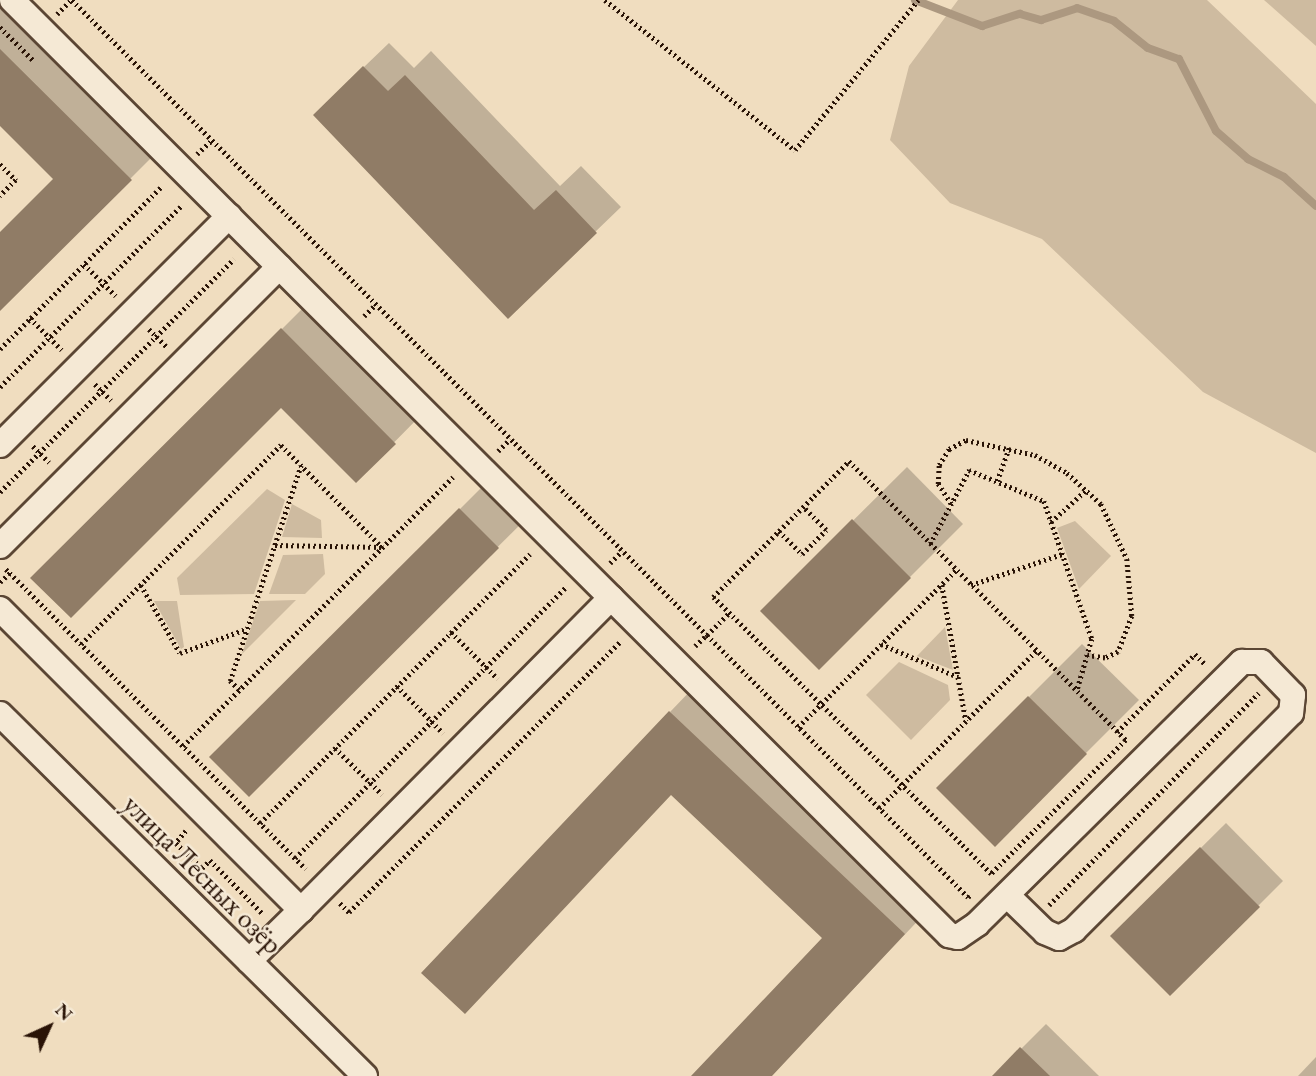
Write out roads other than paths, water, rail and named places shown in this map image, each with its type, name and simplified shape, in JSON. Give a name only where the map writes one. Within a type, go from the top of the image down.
[{"type":"street","points":[[12,0],[940,929],[958,937],[1007,895],[1242,662],[1261,662],[1293,695],[1292,713],[1074,930],[1059,938],[1045,933],[1007,895]]},
{"type":"street","points":[[8,437],[229,216]]},
{"type":"street","points":[[0,546],[279,267]]},
{"type":"street","points":[[249,961],[611,598]]},
{"type":"street","points":[[0,609],[301,910]]},
{"type":"street","name":"улица Лесных озёр","points":[[0,714],[365,1076]]},
{"type":"waterway","points":[[915,0],[982,26],[1020,14],[1041,20],[1077,8],[1114,21],[1148,48],[1179,59],[1216,131],[1248,159],[1284,177],[1316,206]]}]
